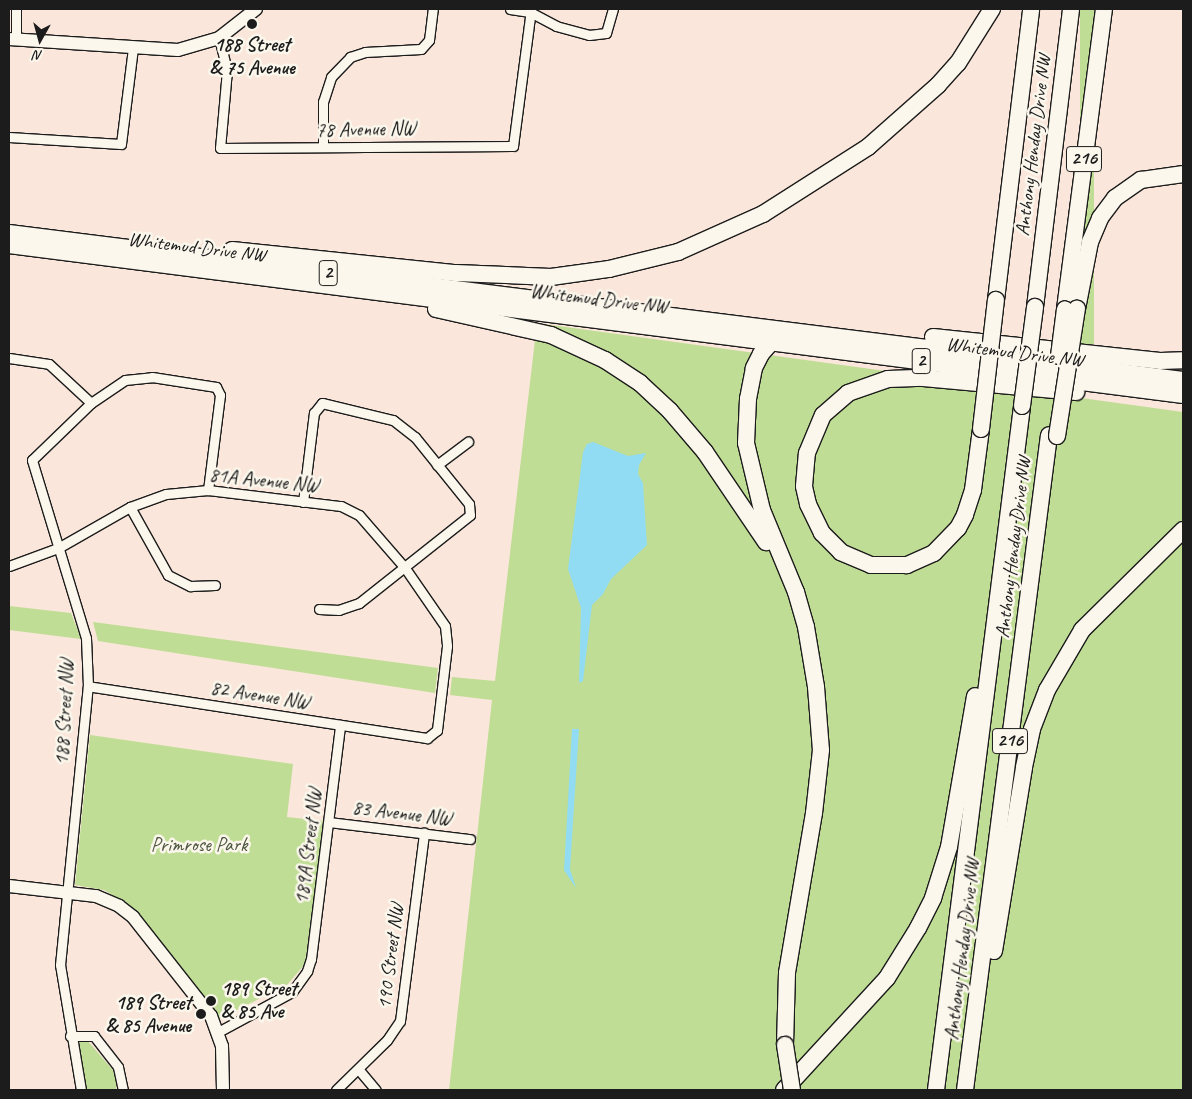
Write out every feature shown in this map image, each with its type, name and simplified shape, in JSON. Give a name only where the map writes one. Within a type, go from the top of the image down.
[{"type":"highway","points":[[154,251],[208,247],[503,276],[584,274],[646,262],[699,244],[763,214],[868,147],[938,85],[958,63],[992,9]]},
{"type":"highway","points":[[1031,9],[996,300],[981,429],[973,490],[965,515],[958,528],[934,553],[907,565],[871,565],[842,552],[822,533],[808,504],[804,486],[807,453],[813,434],[836,402],[848,393],[888,379],[923,378],[1183,403]]},
{"type":"highway","name":"Anthony Henday Drive NW","points":[[936,1090],[1020,430],[1071,9]]},
{"type":"highway","name":"Anthony Henday Drive NW","points":[[966,1090],[1044,471],[1053,436],[1071,309],[1104,9]]},
{"type":"highway","points":[[1071,309],[1090,242],[1100,218],[1114,198],[1141,180],[1183,174]]},
{"type":"highway","name":"Whitemud Drive NW","points":[[9,232],[1183,380]]},
{"type":"highway","name":"Whitemud Drive NW","points":[[9,245],[1183,395]]},
{"type":"highway","points":[[272,278],[462,314],[550,335],[605,360],[640,383],[670,410],[705,452],[763,536],[790,595],[813,668]]},
{"type":"highway","points":[[647,312],[721,314],[1152,360],[1183,360]]},
{"type":"highway","points":[[787,329],[771,342],[754,368],[748,398],[746,443],[762,510],[796,592],[813,668],[820,727],[819,777],[787,972],[785,1045],[792,1090]]},
{"type":"highway","points":[[975,1010],[994,951],[1028,747],[1047,690],[1082,630],[1183,530]]},
{"type":"highway","points":[[784,1090],[887,978],[905,952],[933,898],[954,823],[989,618],[998,600]]},
{"type":"street","points":[[16,9],[12,39],[178,50],[218,38],[256,9]]},
{"type":"street","points":[[323,147],[323,102],[331,77],[350,57],[365,52],[421,49],[429,40],[433,9]]},
{"type":"street","points":[[510,9],[530,10],[568,30],[589,35],[606,33],[614,9]]},
{"type":"street","name":"78 Avenue NW","points":[[218,38],[227,70],[220,148],[513,146],[530,10]]},
{"type":"street","points":[[9,137],[121,144],[133,47]]},
{"type":"street","points":[[9,358],[49,364],[91,403]]},
{"type":"street","name":"188 Street NW","points":[[81,1090],[70,1036],[60,965],[88,686],[86,638],[32,460],[91,403],[125,380],[152,377],[216,387],[220,395],[208,490]]},
{"type":"street","points":[[303,502],[314,413],[322,404],[393,420],[415,437],[469,504],[470,515],[359,603],[340,610],[319,609]]},
{"type":"street","points":[[437,466],[468,442]]},
{"type":"street","name":"81A Avenue NW","points":[[9,566],[58,548],[130,508],[166,494],[208,490],[341,506],[359,515],[405,568],[445,626],[447,646],[437,730],[427,738]]},
{"type":"street","points":[[130,508],[168,575],[190,586],[215,585]]},
{"type":"street","name":"82 Avenue NW","points":[[88,686],[427,738]]},
{"type":"street","name":"189A Street NW","points":[[218,1032],[292,992],[307,971],[329,822],[340,725]]},
{"type":"street","name":"83 Avenue NW","points":[[329,822],[470,839]]},
{"type":"street","name":"190 Street NW","points":[[336,1090],[359,1070],[396,1031],[400,1021],[424,833]]},
{"type":"street","points":[[9,886],[96,896],[119,906],[133,917],[201,1000],[218,1032],[224,1061],[223,1090]]},
{"type":"street","points":[[70,1036],[94,1036],[118,1067],[123,1090]]},
{"type":"street","points":[[359,1070],[376,1090]]},
{"type":"green space","points":[[1080,9],[1094,9],[1094,344],[1080,344]]},
{"type":"green space","points":[[537,323],[1183,412],[1183,1090],[449,1090],[492,700],[450,695],[452,677],[495,681]]},
{"type":"green space","points":[[9,606],[71,613],[81,639],[9,630]]},
{"type":"green space","points":[[93,622],[438,668],[435,693],[98,641]]},
{"type":"green space","name":"Primrose Park","points":[[90,735],[293,764],[287,817],[324,821],[305,964],[287,985],[219,1019],[130,906],[104,890],[75,885]]},
{"type":"green space","points":[[82,1040],[87,1040],[112,1069],[117,1078],[116,1090],[84,1090],[76,1045]]},
{"type":"water","points":[[593,442],[628,456],[646,453],[639,465],[638,474],[643,483],[647,545],[611,579],[603,594],[592,605],[583,681],[579,683],[581,608],[568,569],[583,452],[587,444]]},
{"type":"water","points":[[572,729],[579,729],[570,869],[576,888],[564,870]]},
{"type":"place","name":"188 Street & 75 Avenue","points":[[252,24]]},
{"type":"place","name":"189 Street & 85 Ave","points":[[211,1001]]},
{"type":"place","name":"189 Street & 85 Avenue","points":[[201,1014]]}]
